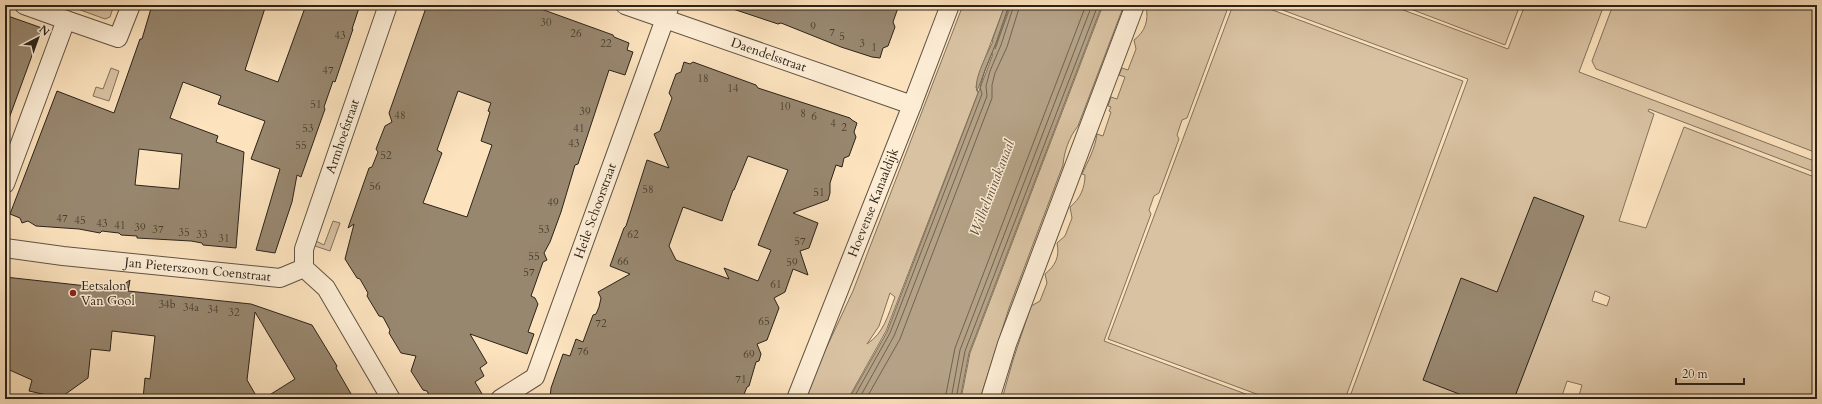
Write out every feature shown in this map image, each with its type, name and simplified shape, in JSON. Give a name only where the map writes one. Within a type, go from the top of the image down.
[{"type":"street","points":[[24,5],[118,38],[130,5]]},
{"type":"street","name":"Armhoefstraat","points":[[304,268],[304,249],[388,5]]},
{"type":"street","name":"Daendelsstraat","points":[[625,5],[668,12],[912,105]]},
{"type":"street","name":"Hoevense Kanaaldijk","points":[[796,399],[950,5]]},
{"type":"street","points":[[990,399],[1007,344],[1136,5]]},
{"type":"street","name":"Heile Schoorstraat","points":[[500,399],[536,377],[668,12]]},
{"type":"street","points":[[5,184],[66,20]]},
{"type":"street","name":"Jan Pieterszoon Coenstraat","points":[[5,248],[63,256],[280,278],[304,268]]},
{"type":"street","points":[[304,268],[326,288],[391,399]]},
{"type":"shaded area","points":[[76,5],[104,5],[113,8],[110,17],[105,19],[75,8]]},
{"type":"shaded area","points":[[963,5],[1005,5],[981,69],[976,87],[978,93],[886,331],[848,399],[805,399],[823,355],[853,291]],"holes":[[[890,293],[895,297],[888,317],[878,335],[867,344],[879,326]]]},
{"type":"shaded area","points":[[1103,5],[1124,5],[1078,126],[1072,135],[1064,155],[1063,165],[1009,308],[980,399],[961,399],[970,353]]},
{"type":"shaded area","points":[[1148,5],[1229,5],[1187,118],[1182,120],[1177,135],[1179,139],[1159,193],[1154,196],[1149,210],[1151,214],[1104,341],[1259,399],[1002,399],[1031,306],[1040,301],[1047,283],[1045,274],[1052,268],[1056,261],[1058,253],[1057,243],[1065,236],[1072,218],[1070,207],[1077,200],[1083,189],[1085,175],[1082,174],[1093,150],[1097,134],[1103,136],[1111,112],[1109,111],[1111,107],[1108,106],[1111,97],[1117,99],[1125,77],[1119,75],[1122,68],[1128,70],[1136,49],[1134,40],[1141,33],[1145,25],[1147,17],[1146,7]]},
{"type":"shaded area","points":[[1233,5],[1259,5],[1463,81],[1345,399],[1270,399],[1108,339]]},
{"type":"shaded area","points":[[1269,5],[1390,5],[1508,49],[1525,5],[1604,5],[1579,72],[1817,162],[1817,173],[1649,109],[1648,111],[1654,114],[1619,221],[1646,228],[1684,127],[1817,178],[1817,399],[1578,399],[1582,385],[1567,381],[1562,396],[1570,399],[1349,399],[1468,79]],"holes":[[[1595,291],[1610,297],[1607,306],[1592,301]]]},
{"type":"shaded area","points":[[1400,5],[1520,5],[1505,45]]},
{"type":"shaded area","points":[[1613,5],[1817,5],[1817,153],[1596,69],[1592,61]]},
{"type":"shaded area","points":[[111,68],[119,71],[109,101],[93,96],[96,87],[103,89]]},
{"type":"shaded area","points":[[333,221],[340,223],[330,251],[315,246],[316,241],[324,245]]},
{"type":"water","name":"Wilhelminakanaal","points":[[1005,5],[1010,5],[995,49],[1011,5],[1102,5],[969,353],[960,399],[849,399],[887,332],[993,54],[992,53],[977,91],[976,86],[979,73],[993,41]]},
{"type":"building","points":[[152,5],[266,5],[245,70],[278,82],[306,5],[360,5],[335,82],[333,81],[324,107],[325,109],[301,177],[297,175],[292,202],[275,253],[256,250],[280,169],[251,159],[265,121],[218,104],[221,96],[183,82],[170,118],[218,136],[216,142],[244,152],[236,248],[203,245],[202,243],[191,241],[137,238],[137,236],[121,235],[119,233],[102,231],[100,233],[79,229],[36,226],[28,221],[22,223],[20,218],[10,214],[57,91],[114,113],[140,39],[142,39]],"holes":[[[139,149],[182,154],[179,189],[135,185]]]},
{"type":"building","points":[[427,5],[530,5],[613,35],[614,37],[629,43],[627,50],[633,52],[625,75],[609,70],[578,164],[575,165],[561,212],[550,242],[544,253],[547,260],[543,262],[531,296],[535,298],[538,304],[528,332],[534,334],[527,354],[470,334],[487,363],[480,368],[484,376],[475,382],[485,399],[431,399],[427,391],[423,390],[411,371],[416,356],[401,353],[389,333],[390,330],[383,317],[379,316],[367,296],[368,293],[360,279],[357,278],[345,259],[354,224],[348,228],[369,168],[372,167],[378,152],[376,149],[385,126],[392,122],[389,113]],"holes":[[[458,91],[491,103],[488,111],[490,112],[481,141],[492,145],[467,217],[423,203],[442,153],[437,150]]]},
{"type":"building","points":[[731,5],[899,5],[893,22],[895,27],[888,46],[883,48],[880,58],[872,57],[841,47],[781,23],[778,24],[730,8]]},
{"type":"building","points":[[5,15],[42,28],[7,124],[5,123]]},
{"type":"building","points":[[684,62],[690,64],[693,62],[756,85],[758,88],[850,118],[857,123],[854,132],[856,137],[849,156],[844,158],[842,167],[836,165],[830,183],[828,200],[793,213],[818,223],[809,248],[800,251],[808,275],[793,269],[785,292],[774,298],[779,308],[767,340],[757,344],[761,354],[759,361],[756,362],[749,386],[747,387],[742,399],[550,399],[551,388],[563,354],[570,356],[576,339],[583,342],[593,315],[596,314],[601,298],[598,292],[630,274],[610,266],[626,226],[647,160],[669,168],[654,134],[660,131],[672,98],[669,93],[676,74],[681,72]],"holes":[[[748,156],[788,170],[758,245],[771,250],[758,281],[724,268],[729,279],[676,260],[669,246],[683,207],[722,221],[733,190]]]},
{"type":"building","points":[[1534,197],[1584,216],[1514,399],[1472,399],[1423,380],[1461,278],[1497,292]]},
{"type":"building","points":[[5,277],[96,287],[97,289],[115,291],[130,280],[128,291],[251,304],[312,325],[337,366],[336,368],[354,399],[263,399],[295,379],[255,312],[247,380],[258,399],[143,399],[145,378],[150,379],[155,336],[112,331],[110,351],[91,349],[88,378],[60,398],[29,391],[32,380],[5,368]]},
{"type":"place","name":"Eetsalon Van Gool","points":[[73,293]]}]
